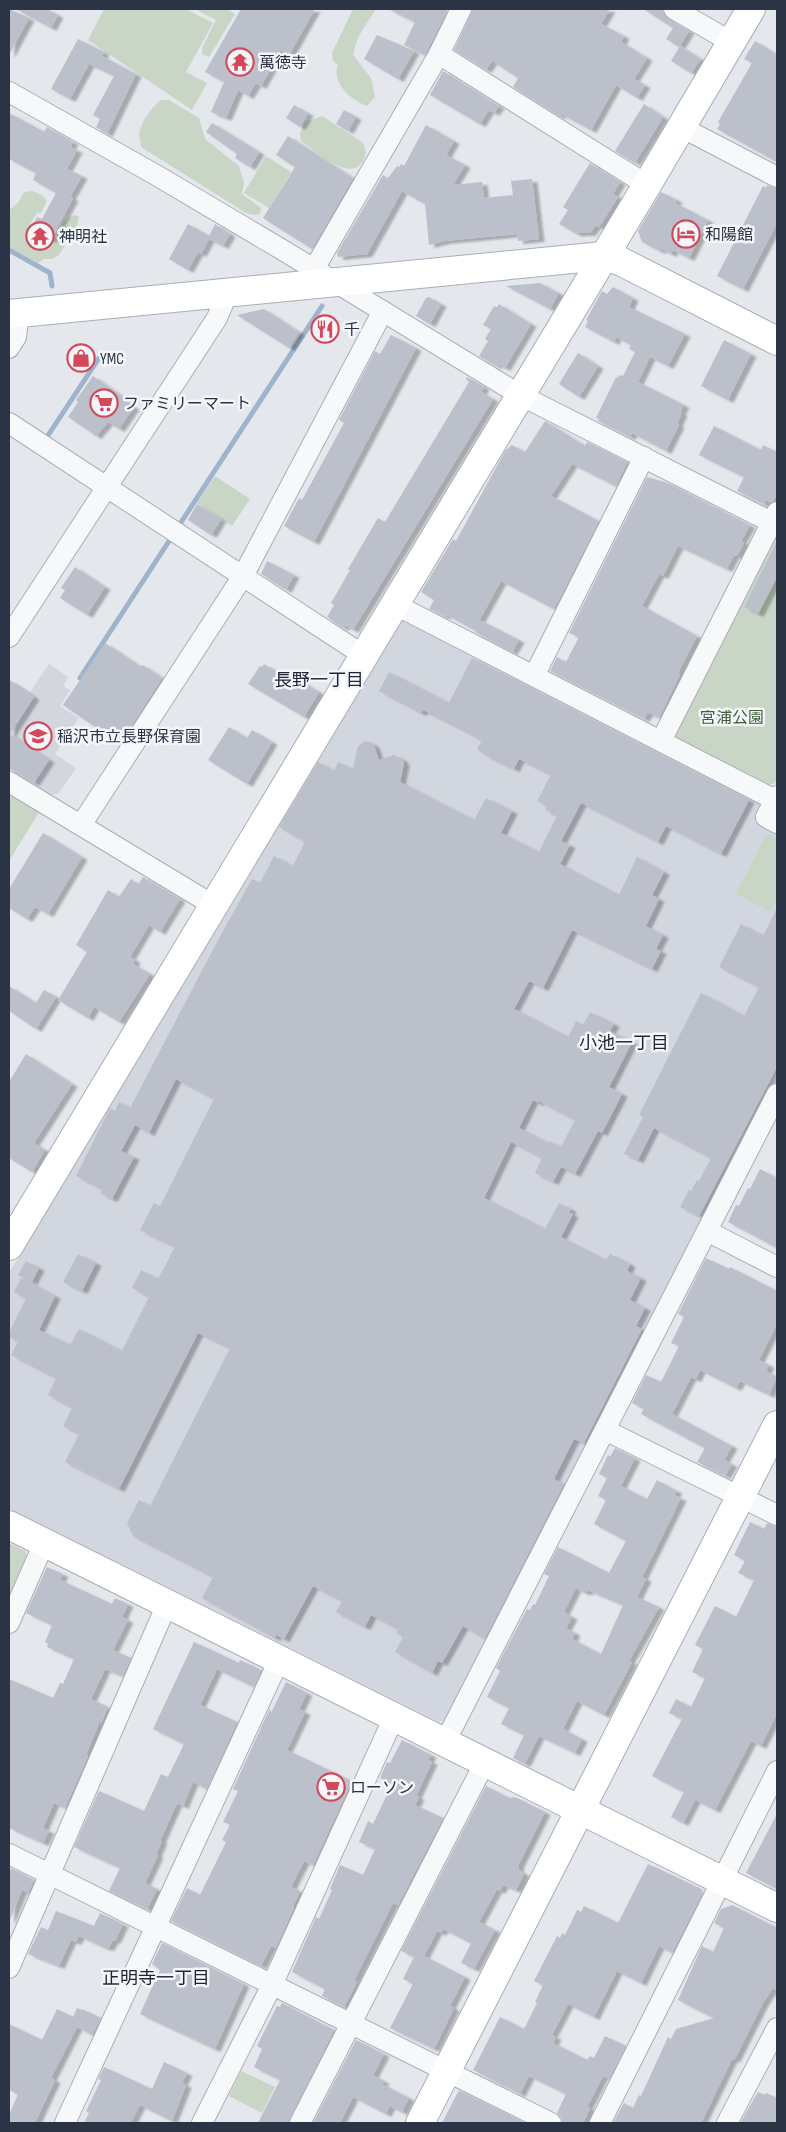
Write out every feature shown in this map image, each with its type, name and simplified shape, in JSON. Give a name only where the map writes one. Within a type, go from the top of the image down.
[{"type":"street","points":[[325,275],[440,54],[461,9]]},
{"type":"street","points":[[674,9],[731,42]]},
{"type":"street","points":[[9,1246],[647,185],[750,9]]},
{"type":"street","points":[[440,54],[647,185]]},
{"type":"street","points":[[9,92],[156,175],[325,275],[520,395],[775,520],[661,742]]},
{"type":"street","points":[[681,128],[777,177]]},
{"type":"street","points":[[9,348],[16,337],[14,313],[228,292],[325,275],[603,256],[620,261],[777,341]]},
{"type":"street","points":[[9,637],[217,318],[228,292]]},
{"type":"street","points":[[81,825],[242,576],[383,311]]},
{"type":"street","points":[[9,423],[363,655]]},
{"type":"street","points":[[534,676],[644,457]]},
{"type":"street","points":[[394,604],[661,742],[776,798],[766,817],[777,823]]},
{"type":"street","points":[[9,782],[213,905]]},
{"type":"street","points":[[445,1742],[777,1094]]},
{"type":"street","points":[[707,1231],[777,1267]]},
{"type":"street","points":[[420,2123],[777,1425]]},
{"type":"street","points":[[605,1430],[777,1515]]},
{"type":"street","points":[[9,1525],[777,1908]]},
{"type":"street","points":[[9,1624],[44,1543]]},
{"type":"street","points":[[9,1968],[167,1604]]},
{"type":"street","points":[[65,2123],[278,1660]]},
{"type":"street","points":[[202,2123],[272,1985],[394,1718]]},
{"type":"street","points":[[300,2123],[485,1762]]},
{"type":"street","points":[[600,2123],[777,1772]]},
{"type":"street","points":[[9,1854],[551,2123]]},
{"type":"street","points":[[727,2123],[777,2028]]},
{"type":"shaded area","points":[[407,619],[760,799],[762,807],[755,822],[777,834],[777,1072],[446,1719],[439,1722],[9,1509],[9,1273],[399,621]]},
{"type":"shaded area","name":"稲沢市立長野保育園","points":[[49,664],[68,677],[63,686],[70,690],[60,706],[79,718],[55,754],[76,768],[59,793],[47,797],[9,773],[9,679],[30,692]]},
{"type":"green space","points":[[104,9],[186,9],[213,23],[186,72],[207,83],[192,110],[88,40]]},
{"type":"green space","points":[[195,9],[228,9],[235,14],[209,57],[202,54],[202,48],[216,20]]},
{"type":"green space","points":[[353,9],[376,9],[359,36],[353,55],[371,78],[375,97],[367,106],[355,100],[344,90],[337,78],[338,65],[333,61],[332,53]]},
{"type":"green space","points":[[161,100],[169,100],[199,118],[205,139],[239,166],[244,183],[242,194],[261,208],[260,214],[246,213],[141,147],[139,135],[144,120]]},
{"type":"green space","points":[[322,116],[362,142],[365,156],[357,167],[350,169],[342,167],[302,142],[300,136],[306,122]]},
{"type":"green space","points":[[266,156],[291,172],[269,208],[244,193]]},
{"type":"green space","points":[[33,191],[42,195],[47,201],[41,213],[37,213],[27,229],[34,247],[37,248],[52,242],[66,219],[75,215],[79,217],[77,226],[59,255],[52,259],[44,259],[38,263],[9,247],[10,209],[18,203],[24,192]]},
{"type":"green space","points":[[215,476],[250,499],[232,526],[197,503]]},
{"type":"green space","name":"宮浦公園","points":[[777,538],[777,779],[775,783],[768,786],[676,739],[674,731],[773,539]]},
{"type":"green space","points":[[9,790],[41,809],[9,861]]},
{"type":"green space","points":[[767,833],[777,839],[777,897],[770,912],[736,894]]},
{"type":"green space","points":[[9,1543],[25,1551],[28,1560],[9,1604]]},
{"type":"green space","points":[[241,2071],[275,2087],[262,2113],[229,2096]]},
{"type":"building","points":[[9,9],[29,18],[9,55]]},
{"type":"building","points":[[16,9],[47,9],[58,15],[51,28]]},
{"type":"building","points":[[241,9],[315,9],[289,55],[281,50],[261,86],[256,83],[248,96],[238,90],[226,118],[211,112],[224,82],[205,72]]},
{"type":"building","points":[[388,9],[448,9],[425,55],[404,45],[415,22]]},
{"type":"building","points":[[473,9],[610,9],[601,24],[624,36],[621,42],[647,58],[634,79],[645,85],[637,98],[616,85],[591,130],[561,114],[559,116],[513,87],[518,78],[492,61],[486,70],[454,50]]},
{"type":"building","points":[[643,9],[662,9],[668,19],[689,31],[679,47],[666,39],[673,28]]},
{"type":"building","points":[[377,35],[414,51],[398,79],[364,59]]},
{"type":"building","points":[[78,39],[104,52],[102,56],[136,74],[107,134],[96,127],[100,119],[93,115],[114,76],[89,64],[70,99],[51,89]]},
{"type":"building","points":[[755,41],[777,55],[777,162],[717,129],[720,124],[718,122],[752,63],[744,59]]},
{"type":"building","points":[[680,46],[701,59],[691,73],[671,61]]},
{"type":"building","points":[[443,71],[499,106],[494,113],[489,110],[480,124],[430,95]]},
{"type":"building","points":[[644,104],[663,117],[635,163],[615,151]]},
{"type":"building","points":[[294,105],[308,113],[300,127],[286,118]]},
{"type":"building","points":[[344,110],[356,117],[348,131],[336,124]]},
{"type":"building","points":[[9,113],[44,132],[47,127],[73,142],[70,147],[77,150],[67,169],[82,176],[70,197],[73,198],[51,240],[31,229],[37,217],[42,219],[56,193],[33,180],[36,173],[9,159]]},
{"type":"building","points":[[212,123],[259,152],[250,167],[235,158],[237,154],[206,132]]},
{"type":"building","points":[[426,125],[454,141],[446,155],[465,165],[453,185],[482,182],[484,198],[513,195],[511,181],[532,179],[539,239],[518,241],[517,234],[444,241],[429,245],[425,204],[402,191],[367,254],[338,257],[337,253],[383,175],[388,178],[397,166],[399,167],[401,164],[404,166]]},
{"type":"building","points":[[288,136],[353,178],[312,249],[263,218],[295,167],[276,155]]},
{"type":"building","points":[[590,163],[620,182],[613,194],[618,197],[599,227],[596,225],[590,233],[577,234],[559,224],[568,210],[563,207]]},
{"type":"building","points":[[767,185],[777,189],[777,223],[743,289],[717,276],[763,186],[766,188]]},
{"type":"building","points":[[661,192],[677,200],[675,203],[708,220],[689,258],[673,250],[671,254],[661,249],[660,251],[642,242],[638,231]]},
{"type":"building","points":[[188,224],[209,236],[215,224],[230,234],[223,246],[209,239],[201,254],[198,252],[188,270],[169,259]]},
{"type":"building","points":[[540,283],[559,293],[550,309],[506,286]]},
{"type":"building","points":[[613,287],[633,298],[629,307],[685,334],[668,366],[650,357],[638,382],[684,405],[677,424],[679,425],[666,451],[632,433],[630,437],[598,421],[599,419],[596,418],[616,377],[618,378],[619,375],[623,376],[635,352],[629,349],[631,345],[616,337],[614,342],[585,327],[588,321],[586,320],[602,291],[607,294]]},
{"type":"building","points":[[429,297],[441,304],[430,324],[416,316],[426,298]]},
{"type":"building","points":[[499,304],[531,324],[505,368],[497,364],[496,366],[479,356],[488,341],[485,339],[491,329],[483,325],[494,306],[497,307]]},
{"type":"building","points":[[264,309],[299,332],[289,348],[237,315]]},
{"type":"building","points":[[391,335],[416,348],[314,542],[284,526],[299,498],[302,500],[344,423],[339,420],[375,351],[380,354]]},
{"type":"building","points":[[724,340],[751,354],[728,400],[701,386]]},
{"type":"building","points":[[578,353],[598,366],[579,397],[559,384]]},
{"type":"building","points":[[93,376],[134,407],[119,429],[108,422],[96,436],[68,417],[78,402],[76,400]]},
{"type":"building","points":[[467,377],[484,387],[481,392],[493,399],[353,630],[345,625],[343,628],[327,617],[334,605],[331,603],[350,570],[348,569],[378,518],[385,522],[469,382],[466,379]]},
{"type":"building","points":[[545,421],[585,446],[587,442],[627,462],[616,486],[572,464],[551,496],[599,521],[554,609],[501,581],[474,630],[447,615],[444,616],[429,609],[434,600],[421,592],[453,539],[456,541],[505,451],[512,445],[525,452]]},
{"type":"building","points":[[714,426],[761,450],[763,445],[777,452],[777,494],[773,501],[766,500],[764,504],[737,491],[744,477],[699,455]]},
{"type":"building","points":[[647,477],[668,483],[750,525],[741,541],[744,543],[737,556],[734,555],[727,569],[678,546],[663,576],[659,574],[642,606],[697,636],[678,673],[680,674],[659,718],[649,713],[644,719],[550,671],[557,657],[566,662],[579,637],[569,633]]},
{"type":"building","points":[[197,504],[221,519],[211,535],[188,520]]},
{"type":"building","points":[[777,541],[777,577],[758,614],[744,607]]},
{"type":"building","points":[[267,561],[294,575],[286,590],[261,574]]},
{"type":"building","points":[[75,567],[105,587],[87,615],[60,598],[65,590],[61,588]]},
{"type":"building","points":[[480,620],[519,640],[512,652],[475,632]]},
{"type":"building","points":[[105,643],[141,667],[143,665],[162,678],[120,744],[63,705]]},
{"type":"building","points":[[472,658],[749,800],[721,854],[666,826],[658,842],[581,803],[561,841],[570,845],[560,864],[619,895],[637,857],[664,872],[652,895],[659,899],[646,926],[663,935],[656,949],[661,951],[652,969],[572,930],[543,988],[529,981],[514,1009],[568,1037],[576,1021],[583,1025],[590,1012],[614,1024],[610,1031],[632,1042],[609,1087],[622,1094],[602,1133],[598,1131],[575,1174],[561,1167],[553,1182],[535,1173],[542,1158],[511,1142],[484,1198],[545,1229],[559,1203],[571,1209],[569,1213],[573,1214],[561,1237],[606,1260],[610,1254],[630,1264],[627,1271],[641,1278],[630,1300],[645,1308],[636,1326],[642,1329],[584,1443],[574,1439],[554,1479],[564,1484],[485,1639],[463,1626],[442,1663],[438,1661],[432,1673],[395,1652],[403,1637],[396,1633],[398,1629],[371,1615],[365,1627],[336,1612],[342,1601],[313,1586],[284,1639],[276,1635],[275,1638],[202,1598],[213,1577],[133,1536],[127,1523],[139,1500],[150,1506],[230,1348],[198,1333],[119,1489],[65,1462],[79,1434],[63,1426],[72,1408],[48,1395],[56,1378],[11,1355],[18,1341],[9,1337],[9,1333],[26,1298],[14,1292],[21,1278],[55,1296],[39,1330],[70,1345],[79,1329],[122,1351],[149,1297],[132,1288],[141,1270],[158,1279],[175,1247],[140,1230],[154,1203],[160,1206],[214,1099],[176,1079],[149,1133],[135,1125],[121,1151],[134,1157],[112,1199],[100,1193],[102,1189],[76,1176],[110,1108],[115,1111],[119,1102],[130,1108],[252,879],[260,883],[274,856],[293,866],[305,842],[279,827],[318,762],[334,771],[338,762],[353,769],[358,746],[365,741],[370,742],[374,745],[379,760],[394,755],[402,759],[404,764],[400,782],[474,820],[486,798],[512,811],[501,833],[539,852],[557,816],[545,810],[547,806],[537,801],[551,775],[519,759],[514,769],[487,756],[477,749],[482,740],[423,710],[421,713],[379,691],[389,672],[449,703]],"holes":[[[533,1100],[538,1103],[539,1101],[575,1120],[561,1147],[519,1128]]]},
{"type":"building","points":[[264,664],[286,677],[288,673],[319,692],[304,717],[248,684],[260,666],[262,667]]},
{"type":"building","points":[[9,680],[34,697],[10,734],[49,760],[34,783],[9,768]]},
{"type":"building","points":[[229,727],[247,738],[252,730],[272,742],[247,784],[208,760]]},
{"type":"building","points":[[43,833],[82,857],[48,914],[35,907],[27,919],[9,908],[9,889]]},
{"type":"building","points":[[143,877],[180,899],[160,932],[149,925],[130,957],[135,960],[133,964],[150,974],[119,1022],[94,1007],[88,1018],[58,1000],[87,952],[76,945],[108,890],[119,897],[131,879],[139,884]]},
{"type":"building","points":[[777,908],[777,1067],[699,1216],[680,1207],[689,1190],[691,1191],[697,1180],[699,1181],[711,1158],[654,1128],[638,1160],[624,1154],[643,1117],[639,1115],[701,993],[744,1016],[759,987],[719,967],[741,924],[763,936]]},
{"type":"building","points":[[9,986],[36,1003],[44,990],[56,997],[36,1029],[9,1011]]},
{"type":"building","points":[[26,1054],[72,1084],[34,1143],[45,1150],[32,1172],[9,1158],[9,1082]]},
{"type":"building","points":[[760,1169],[777,1178],[777,1248],[728,1222],[736,1205],[739,1206]]},
{"type":"building","points":[[78,1254],[96,1263],[82,1291],[63,1282]]},
{"type":"building","points":[[706,1258],[729,1269],[730,1267],[777,1291],[777,1324],[759,1360],[769,1365],[766,1371],[777,1377],[769,1395],[740,1381],[736,1388],[700,1370],[696,1379],[691,1377],[672,1414],[732,1446],[724,1460],[732,1464],[725,1476],[697,1462],[705,1448],[641,1414],[644,1409],[632,1403],[646,1375],[661,1382],[679,1346],[671,1343],[684,1317],[678,1314]]},
{"type":"building","points":[[26,1261],[39,1268],[32,1282],[18,1275]]},
{"type":"building","points":[[615,1448],[635,1458],[621,1486],[647,1499],[657,1480],[677,1491],[674,1495],[681,1498],[642,1577],[646,1579],[637,1597],[659,1607],[629,1661],[632,1662],[604,1715],[577,1701],[563,1729],[582,1739],[575,1753],[539,1736],[525,1764],[513,1758],[524,1735],[501,1724],[509,1708],[487,1697],[500,1671],[496,1668],[527,1609],[530,1610],[533,1604],[535,1605],[549,1576],[544,1574],[558,1547],[609,1573],[626,1541],[594,1524],[606,1500],[598,1496],[607,1478],[599,1474],[608,1455],[610,1457]],"holes":[[[576,1588],[583,1592],[588,1590],[623,1605],[601,1654],[572,1639],[575,1633],[566,1628],[572,1617],[564,1612]]]},
{"type":"building","points":[[750,1522],[764,1529],[767,1523],[777,1527],[777,1713],[761,1746],[751,1741],[715,1810],[695,1800],[683,1823],[671,1817],[684,1792],[652,1776],[682,1719],[669,1713],[676,1699],[691,1707],[705,1678],[692,1672],[703,1649],[695,1645],[715,1606],[736,1617],[754,1580],[738,1573],[745,1561],[734,1555]]},
{"type":"building","points":[[47,1567],[63,1574],[60,1580],[112,1604],[115,1598],[128,1604],[122,1617],[128,1620],[113,1650],[131,1658],[123,1676],[105,1669],[91,1699],[108,1707],[101,1723],[99,1723],[86,1755],[88,1756],[65,1808],[54,1803],[43,1828],[49,1831],[43,1843],[9,1828],[9,1679],[53,1698],[60,1683],[63,1684],[74,1659],[47,1647],[48,1644],[45,1642],[52,1625],[26,1613]]},
{"type":"building","points":[[194,1642],[239,1663],[240,1660],[259,1669],[260,1673],[254,1687],[217,1669],[200,1705],[237,1722],[207,1789],[193,1782],[183,1806],[177,1803],[160,1841],[162,1841],[156,1854],[158,1855],[145,1883],[157,1889],[147,1909],[109,1891],[120,1868],[74,1847],[99,1791],[144,1811],[161,1774],[168,1777],[184,1744],[153,1729]]},
{"type":"building","points":[[286,1682],[307,1693],[299,1709],[305,1712],[287,1750],[352,1781],[313,1865],[304,1861],[291,1887],[300,1891],[294,1907],[276,1948],[271,1946],[261,1966],[171,1921],[187,1888],[200,1895],[226,1842],[222,1840],[230,1825],[223,1822],[238,1791],[233,1789],[270,1708],[271,1713]]},
{"type":"building","points":[[402,1740],[431,1755],[428,1760],[432,1762],[416,1796],[419,1797],[415,1805],[443,1818],[398,1905],[393,1903],[354,1981],[357,1982],[344,2007],[322,1996],[325,1989],[292,1972],[316,1917],[319,1919],[332,1890],[330,1889],[340,1865],[363,1875],[375,1849],[359,1842],[368,1821],[373,1824],[392,1784],[380,1778],[387,1762],[390,1763]]},
{"type":"building","points":[[486,1786],[511,1799],[512,1797],[517,1798],[545,1812],[519,1864],[518,1869],[524,1874],[516,1890],[503,1885],[500,1891],[497,1889],[479,1922],[495,1930],[474,1969],[461,1963],[471,1943],[443,1929],[441,1933],[437,1931],[424,1956],[465,1977],[450,2006],[454,2008],[434,2049],[390,2028],[413,1984],[403,1979],[414,1957],[401,1951]]},
{"type":"building","points":[[777,1814],[777,1889],[746,1873]]},
{"type":"building","points":[[648,1864],[697,1887],[696,1889],[703,1892],[672,1953],[659,1946],[641,1983],[617,1971],[594,2017],[568,2004],[552,2035],[556,2037],[553,2043],[587,2060],[590,2056],[594,2058],[605,2036],[626,2046],[609,2079],[603,2076],[587,2107],[590,2108],[583,2123],[563,2123],[557,2113],[566,2094],[529,2076],[520,2094],[473,2070],[500,2017],[524,2029],[537,2003],[535,2002],[543,1985],[534,1981],[557,1936],[560,1938],[562,1933],[565,1935],[577,1910],[581,1912],[584,1906],[618,1923]]},
{"type":"building","points":[[11,1868],[34,1880],[28,1893],[22,1890],[9,1922],[9,1874]]},
{"type":"building","points":[[732,1905],[777,1928],[777,1991],[773,1988],[763,2003],[737,2055],[734,2060],[732,2059],[701,2123],[613,2123],[624,2103],[633,2108],[639,2095],[641,2096],[668,2037],[671,2039],[676,2029],[714,2018],[678,2000],[702,1946],[713,1952],[724,1928],[714,1923],[721,1909]]},
{"type":"building","points":[[56,1911],[94,1926],[100,1913],[123,1924],[115,1941],[113,1940],[109,1948],[79,1936],[76,1942],[71,1940],[59,1966],[28,1954],[41,1927],[48,1930]]},
{"type":"building","points":[[162,1943],[244,1984],[215,2049],[140,2014],[160,1970],[152,1964]]},
{"type":"building","points":[[282,2003],[334,2030],[288,2123],[258,2123],[280,2080],[254,2067],[262,2049],[257,2046],[277,2006],[280,2007]]},
{"type":"building","points":[[77,2008],[101,2018],[92,2035],[77,2027],[51,2078],[55,2080],[35,2123],[9,2123],[9,2115],[18,2094],[9,2090],[9,2024],[42,2040],[57,2009],[73,2017]]},
{"type":"building","points":[[356,2040],[384,2054],[373,2075],[384,2081],[382,2084],[409,2098],[402,2112],[390,2106],[386,2114],[353,2097],[340,2123],[313,2123]]},
{"type":"building","points":[[164,2062],[187,2073],[182,2083],[186,2085],[172,2121],[140,2105],[131,2123],[84,2123],[89,2113],[86,2111],[101,2080],[98,2079],[104,2067],[152,2089]]},
{"type":"building","points":[[460,2091],[525,2123],[442,2123]]},
{"type":"building","points":[[758,2092],[777,2098],[777,2123],[740,2123]]},
{"type":"waterway","points":[[9,250],[50,273],[52,286]]},
{"type":"waterway","points":[[178,527],[322,306]]},
{"type":"waterway","points":[[45,440],[99,358]]},
{"type":"waterway","points":[[80,678],[171,538]]},
{"type":"place","name":"萬徳寺","points":[[240,62]]},
{"type":"place","name":"和陽館","points":[[686,234]]},
{"type":"place","name":"神明社","points":[[40,236]]},
{"type":"place","name":"千","points":[[325,329]]},
{"type":"place","name":"YMC","points":[[81,358]]},
{"type":"place","name":"ファミリーマート","points":[[104,403]]},
{"type":"place","name":"稲沢市立長野保育園","points":[[38,736]]},
{"type":"place","name":"ローソン","points":[[331,1787]]},
{"type":"district","name":"長野一丁目","points":[[319,680]]},
{"type":"district","name":"小池一丁目","points":[[624,1043]]},
{"type":"district","name":"正明寺一丁目","points":[[156,1978]]}]
